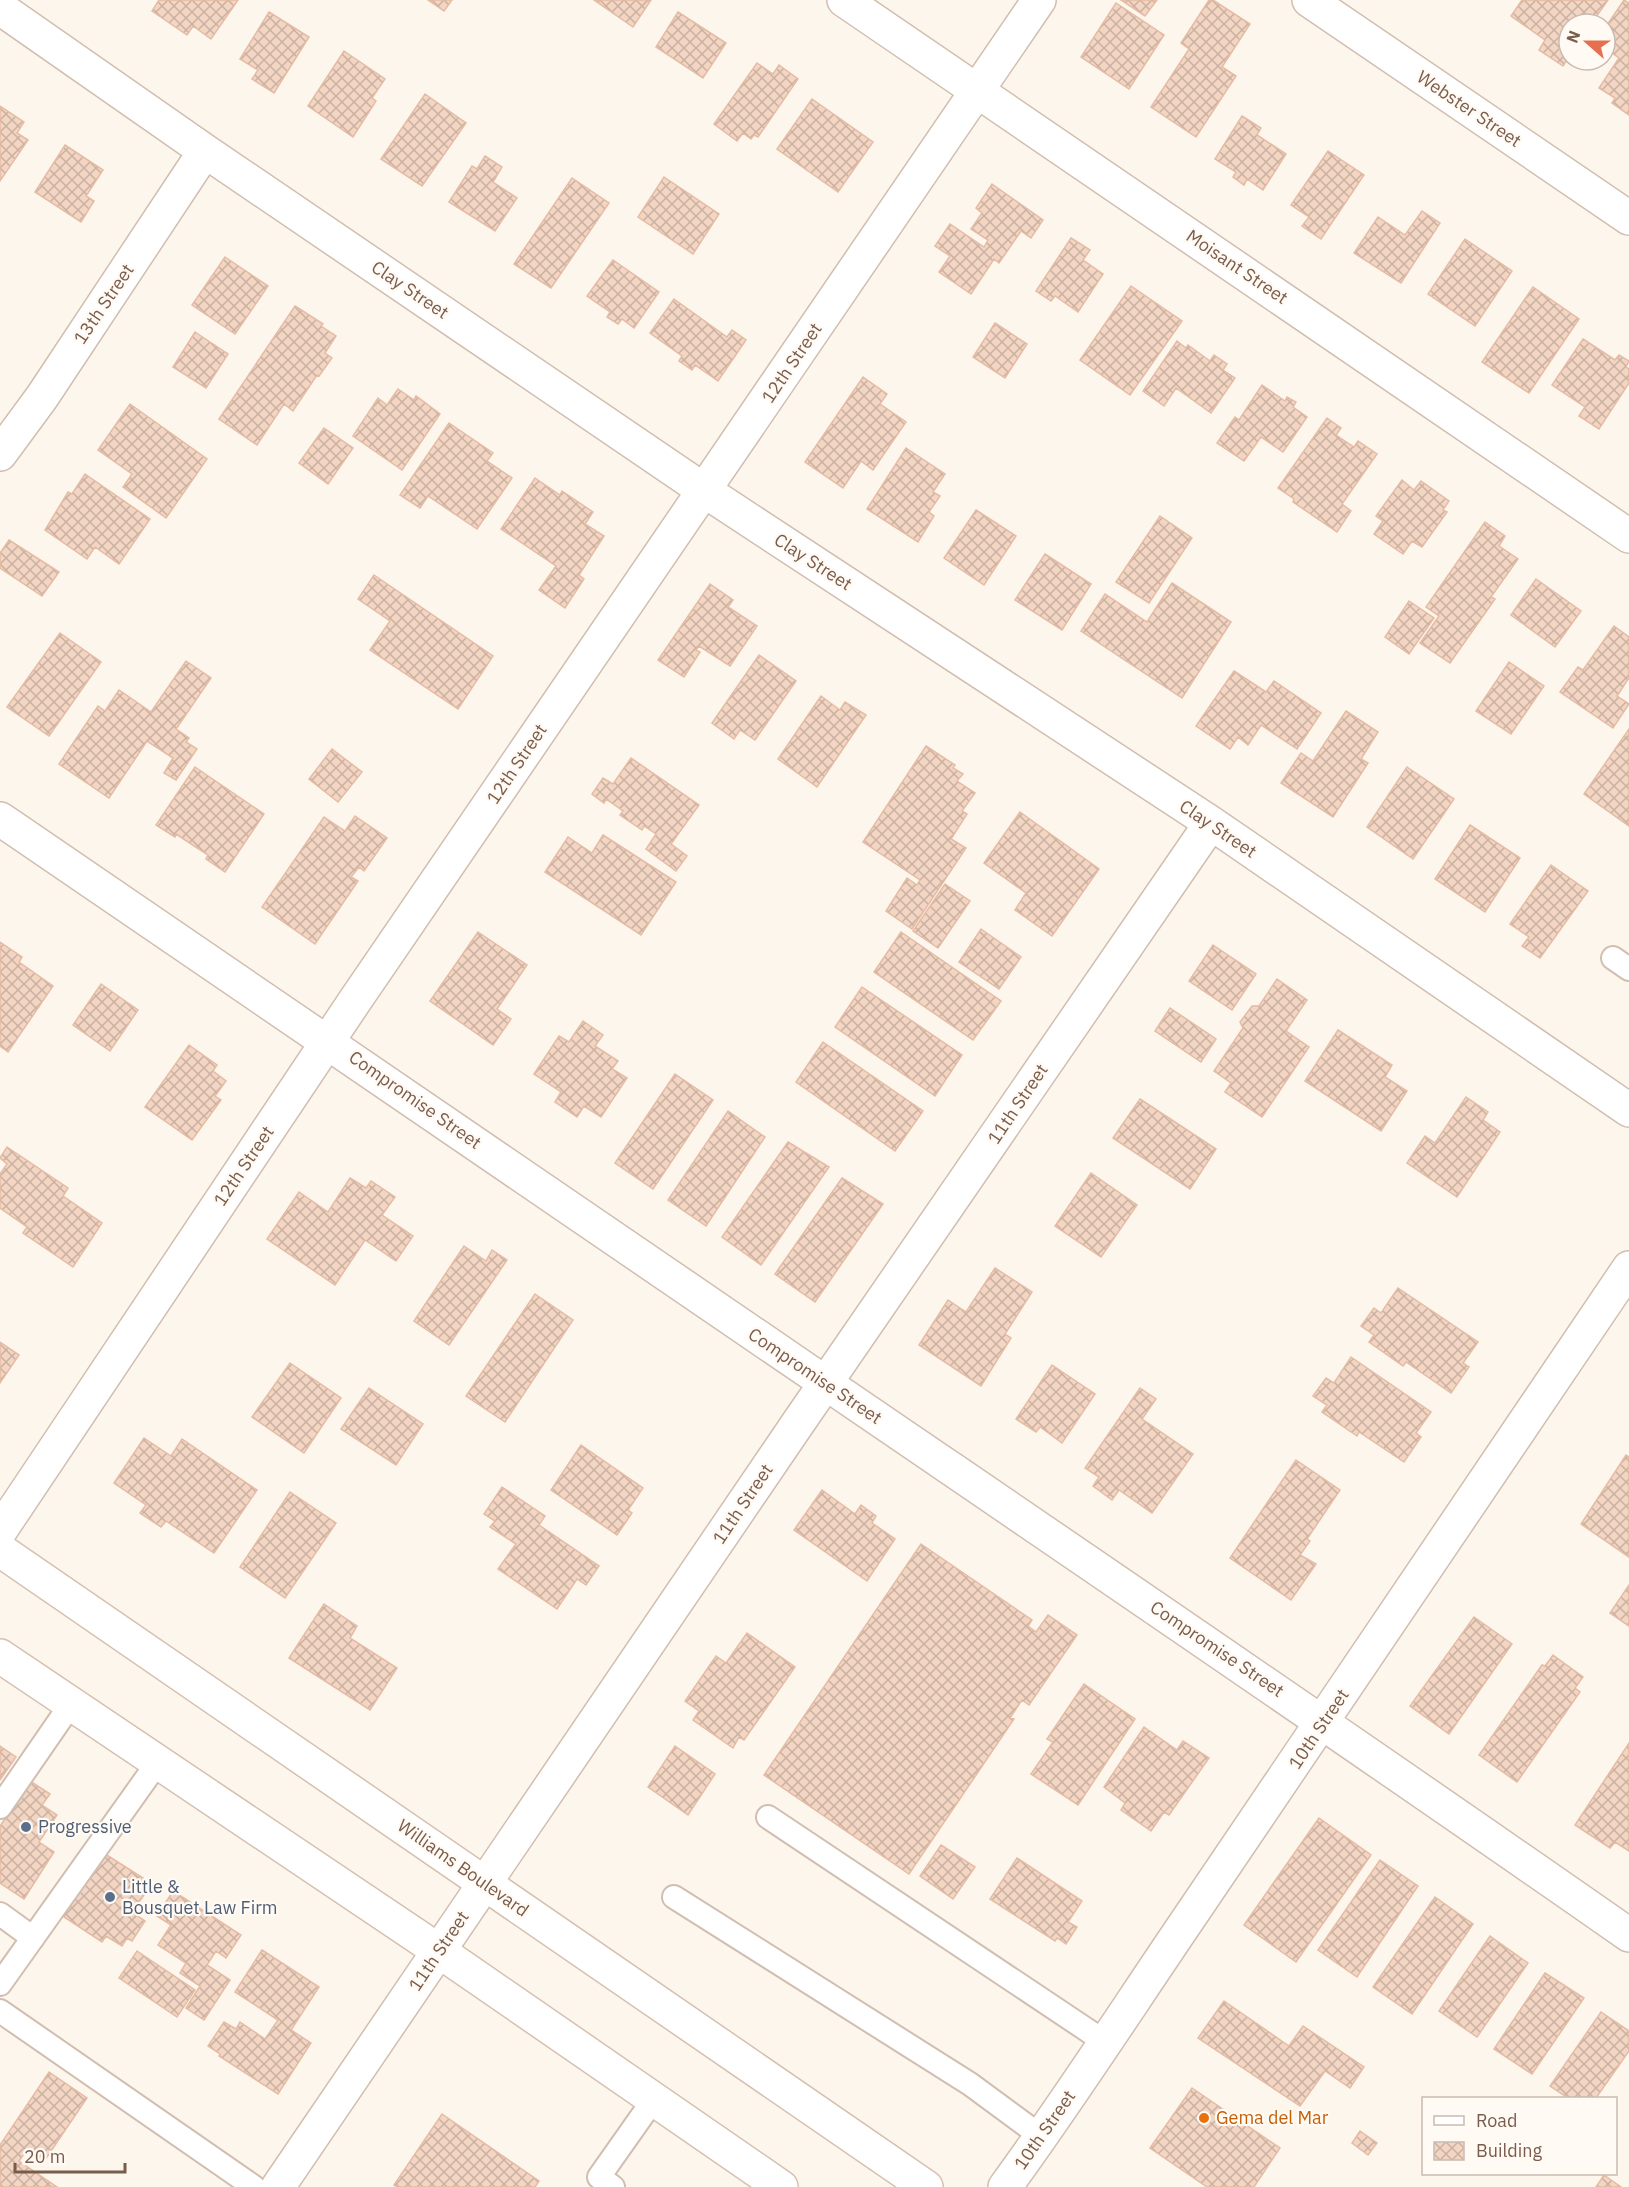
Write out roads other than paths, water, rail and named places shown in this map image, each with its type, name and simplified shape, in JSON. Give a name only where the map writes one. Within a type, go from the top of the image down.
[{"type":"street","name":"Moisant Street","points":[[844,0],[1629,536]]},
{"type":"street","name":"12th Street","points":[[0,1531],[328,1040],[1040,0]]},
{"type":"street","name":"Webster Street","points":[[1309,0],[1629,218]]},
{"type":"street","name":"Clay Street","points":[[0,8],[205,151],[705,491],[1211,823],[1629,1110]]},
{"type":"street","name":"13th Street","points":[[0,454],[42,397],[205,151]]},
{"type":"street","name":"Compromise Street","points":[[0,819],[328,1040],[1324,1722],[1629,1935]]},
{"type":"street","name":"11th Street","points":[[278,2187],[1211,823]]},
{"type":"street","name":"10th Street","points":[[1005,2187],[1042,2137],[1324,1722],[1629,1268]]},
{"type":"street","name":"Williams Boulevard","points":[[0,1550],[926,2187]]},
{"type":"street","points":[[0,1656],[439,1951],[781,2187]]},
{"type":"lane","points":[[0,1807],[71,1704]]},
{"type":"lane","points":[[0,1984],[158,1762]]},
{"type":"lane","points":[[768,1817],[1105,2042]]},
{"type":"lane","points":[[674,1897],[970,2084],[1042,2137]]},
{"type":"lane","points":[[0,1914],[33,1938]]},
{"type":"lane","points":[[0,2011],[254,2187]]},
{"type":"lane","points":[[613,2187],[599,2177],[654,2099]]},
{"type":"place","name":"Progressive","points":[[26,1827]]},
{"type":"place","name":"Little & Bousquet Law Firm","points":[[110,1897]]},
{"type":"place","name":"Gema del Mar","points":[[1204,2118]]}]
